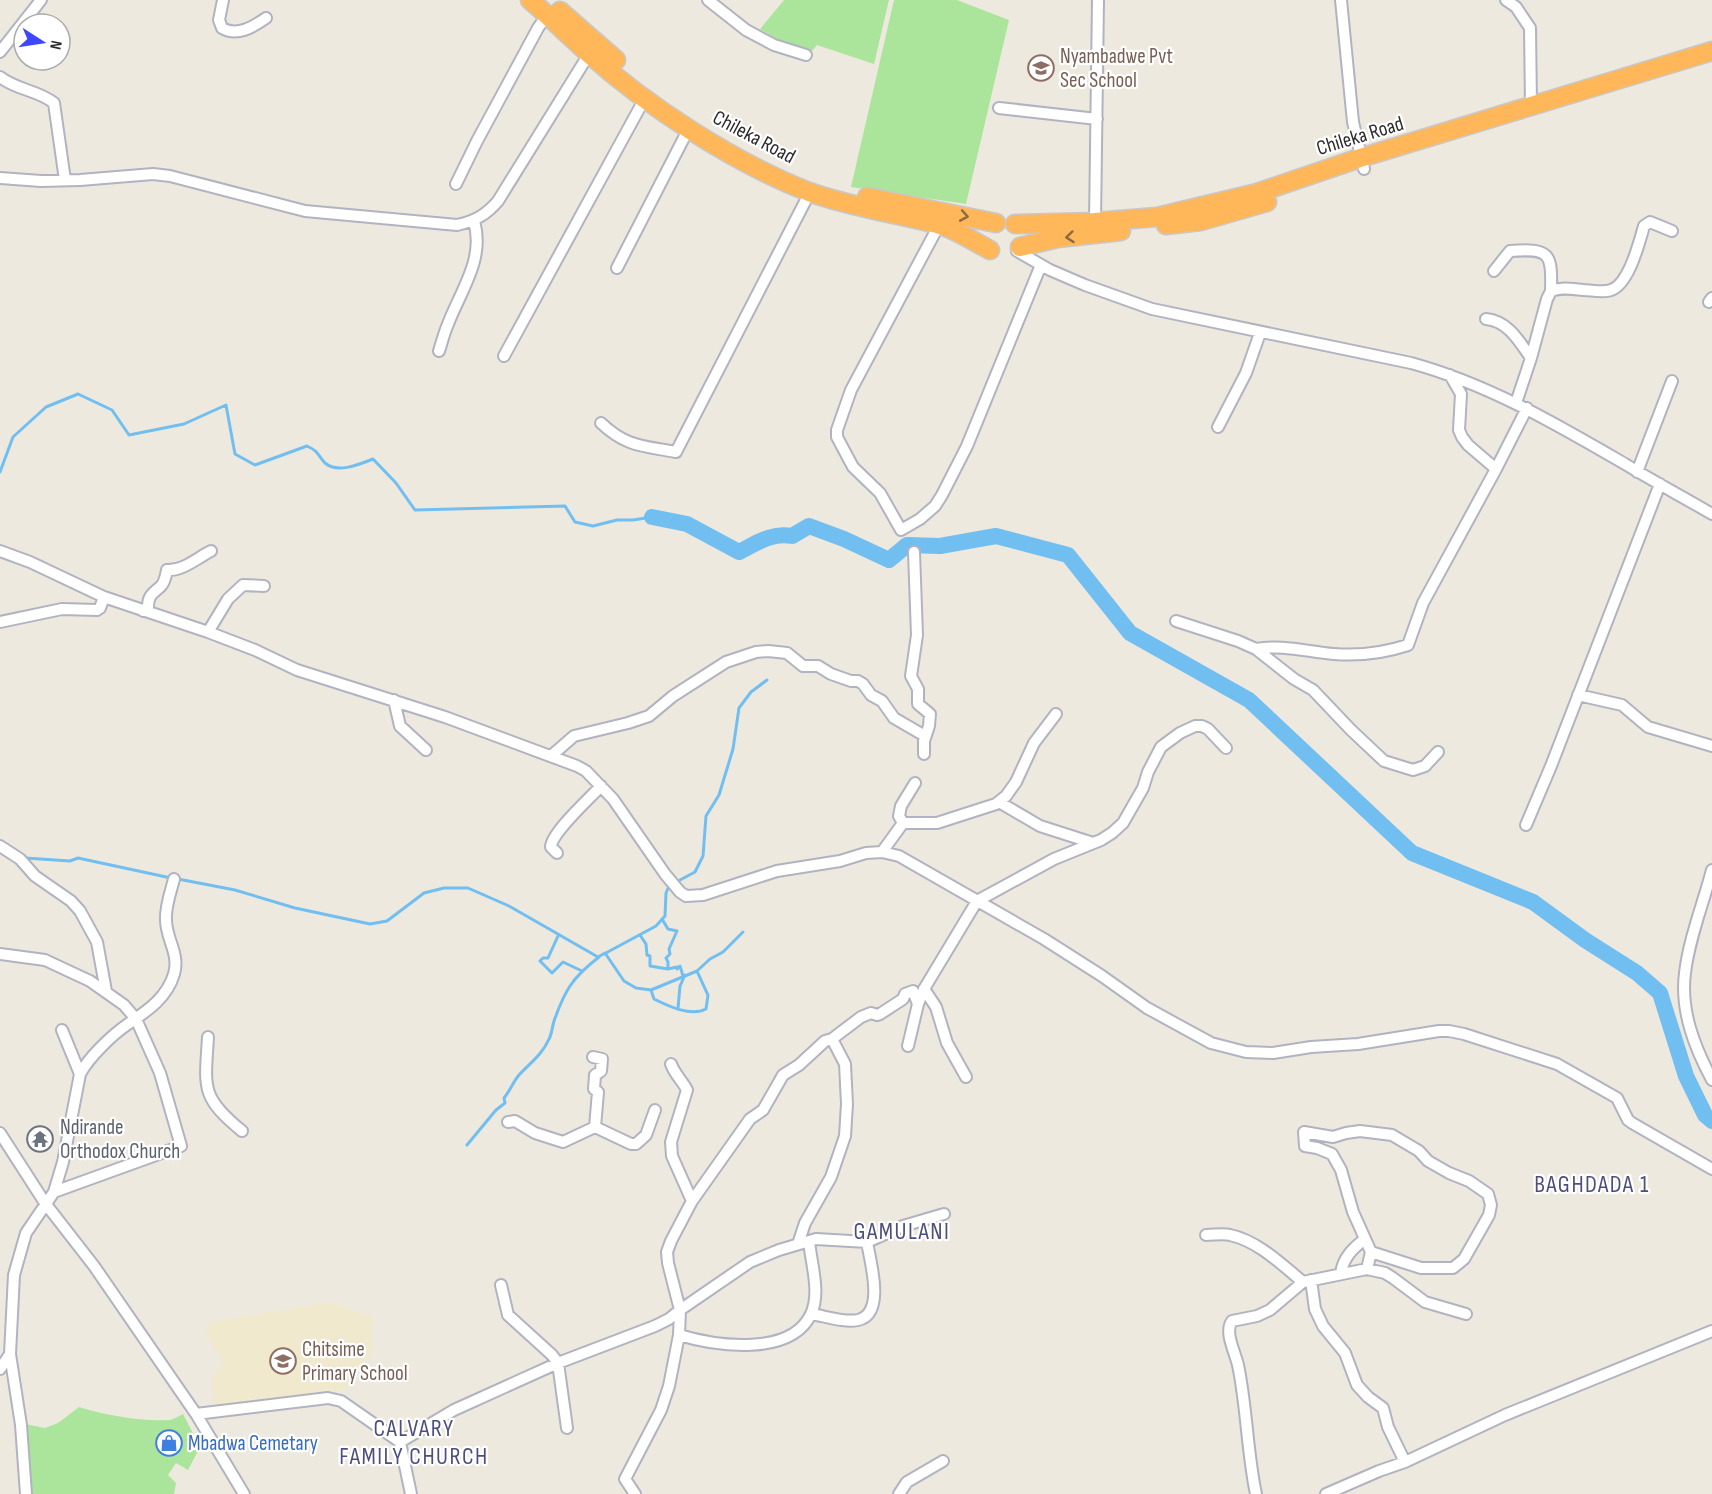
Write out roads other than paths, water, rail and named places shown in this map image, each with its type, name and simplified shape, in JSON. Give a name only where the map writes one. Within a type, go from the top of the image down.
[{"type":"highway","name":"Chileka Road","points":[[530,0],[547,8],[692,118],[745,151],[813,182],[844,192],[996,223],[1005,220],[1015,224],[1095,222],[1157,217],[1257,194],[1712,60]]},
{"type":"highway","name":"Chileka Road","points":[[547,8],[589,54],[645,98],[752,166],[810,192],[874,211],[939,225],[1003,257],[1019,249],[1058,238],[1202,221],[1245,209],[1362,163],[1531,106],[1712,51]]},
{"type":"highway","points":[[990,250],[987,235],[996,223]]},
{"type":"highway","points":[[1015,224],[1021,232],[1019,249]]},
{"type":"street","points":[[0,51],[41,0]]},
{"type":"street","points":[[223,0],[219,20],[222,28],[227,32],[238,32],[253,27],[266,18]]},
{"type":"street","points":[[708,0],[746,30],[774,45],[806,55]]},
{"type":"street","points":[[1095,222],[1098,0]]},
{"type":"street","points":[[1341,0],[1353,122],[1362,163]]},
{"type":"street","points":[[1506,0],[1516,7],[1530,28],[1531,106]]},
{"type":"street","points":[[456,184],[547,8]]},
{"type":"street","points":[[0,178],[41,181],[153,174],[170,176],[305,211],[457,225],[474,221],[487,213],[498,201],[589,54]]},
{"type":"street","points":[[0,77],[54,103],[65,180]]},
{"type":"street","points":[[504,356],[645,98]]},
{"type":"street","points":[[999,108],[1097,118]]},
{"type":"street","points":[[617,268],[689,128]]},
{"type":"street","points":[[601,423],[620,439],[676,452],[810,192]]},
{"type":"street","points":[[439,351],[448,324],[473,269],[478,236],[474,221]]},
{"type":"street","points":[[1551,291],[1559,288],[1608,291],[1617,287],[1623,282],[1644,226],[1650,222],[1672,231]]},
{"type":"street","points":[[939,225],[851,390],[837,430],[837,437],[853,467],[880,493],[901,530],[928,513],[942,495],[967,446],[1041,265]]},
{"type":"street","points":[[1019,249],[1041,265],[1107,294],[1145,307],[1411,363],[1450,375],[1527,408],[1712,514]]},
{"type":"street","points":[[1494,271],[1510,251],[1530,250],[1543,253],[1549,258],[1551,266],[1551,291],[1516,403]]},
{"type":"street","points":[[1486,319],[1498,320],[1504,325],[1531,358]]},
{"type":"street","points":[[1218,427],[1246,373],[1260,333]]},
{"type":"street","points":[[1450,375],[1461,394],[1459,430],[1462,437],[1496,470]]},
{"type":"street","points":[[1637,472],[1672,381]]},
{"type":"street","points":[[1256,649],[1272,646],[1361,655],[1408,645],[1423,603],[1496,470],[1527,408]]},
{"type":"street","points":[[1526,825],[1660,484]]},
{"type":"street","points":[[0,550],[104,597],[208,632],[255,650],[297,670],[394,700],[551,756],[586,771],[624,813],[665,874],[686,896],[703,895],[777,871],[840,861],[866,853],[882,852],[899,856],[1044,939],[1179,1027],[1211,1043],[1246,1052],[1282,1053],[1300,1048],[1358,1044],[1449,1031],[1480,1038],[1557,1064],[1612,1095],[1621,1103],[1628,1120],[1712,1169]]},
{"type":"street","points":[[143,611],[148,607],[148,599],[153,590],[161,586],[164,581],[167,570],[174,571],[211,551]]},
{"type":"street","points":[[914,552],[917,635],[911,676],[918,689],[918,704],[930,714],[924,754]]},
{"type":"street","points":[[208,632],[228,599],[243,585],[264,586]]},
{"type":"street","points":[[0,622],[62,609],[97,610],[104,597]]},
{"type":"street","points":[[1176,621],[1256,649],[1294,680],[1313,690],[1384,761],[1413,770],[1425,766],[1438,752]]},
{"type":"street","points":[[551,756],[574,736],[649,716],[673,696],[736,657],[768,651],[787,653],[803,666],[818,666],[831,674],[850,681],[858,681],[871,695],[882,702],[894,718],[925,736]]},
{"type":"street","points":[[1578,695],[1622,705],[1648,727],[1712,746]]},
{"type":"street","points":[[394,700],[400,726],[426,750]]},
{"type":"street","points":[[903,823],[937,823],[984,810],[999,802],[1016,782],[1034,742],[1056,714]]},
{"type":"street","points":[[908,1046],[924,989],[977,901],[1054,860],[1112,833],[1123,822],[1143,788],[1148,772],[1161,747],[1180,733],[1195,726],[1202,726],[1226,748]]},
{"type":"street","points":[[903,823],[899,816],[901,806],[915,783]]},
{"type":"street","points":[[557,853],[551,847],[551,842],[601,786]]},
{"type":"street","points":[[999,802],[1040,826],[1093,843]]},
{"type":"street","points":[[882,852],[903,823]]},
{"type":"street","points":[[0,846],[20,859],[34,876],[71,901],[80,911],[97,942],[106,991]]},
{"type":"street","points":[[1712,870],[1684,976],[1688,1021],[1712,1080]]},
{"type":"street","points":[[26,1494],[20,1414],[5,1325],[17,1260],[26,1233],[54,1192],[63,1162],[80,1074],[85,1064],[126,1025],[155,1005],[174,975],[175,952],[165,917],[174,879]]},
{"type":"street","points":[[0,954],[45,960],[90,981],[124,1005],[136,1019],[160,1073],[181,1146],[54,1192]]},
{"type":"street","points":[[924,989],[936,1007],[947,1043],[966,1077]]},
{"type":"street","points":[[635,1494],[626,1479],[661,1410],[669,1386],[679,1335],[680,1310],[671,1280],[667,1252],[692,1201],[750,1119],[763,1110],[783,1074],[799,1065],[825,1041],[832,1040],[861,1017],[869,1013],[880,1014],[903,999],[905,994],[913,991],[918,1004]]},
{"type":"street","points":[[62,1030],[80,1074]]},
{"type":"street","points":[[208,1037],[206,1086],[212,1102],[242,1131]]},
{"type":"street","points":[[679,1335],[725,1344],[770,1342],[793,1336],[811,1314],[815,1289],[803,1242],[805,1223],[831,1178],[845,1136],[847,1104],[844,1065],[832,1040]]},
{"type":"street","points":[[592,1057],[602,1059],[601,1071],[595,1075],[594,1089],[598,1092],[595,1127]]},
{"type":"street","points":[[671,1064],[676,1076],[682,1080],[687,1090],[671,1142],[672,1156],[692,1201]]},
{"type":"street","points":[[595,1127],[631,1144],[636,1144],[646,1135],[655,1110]]},
{"type":"street","points":[[508,1122],[515,1121],[535,1133],[563,1142],[595,1127]]},
{"type":"street","points":[[1367,1269],[1371,1252],[1353,1212],[1341,1170],[1332,1155],[1317,1148],[1305,1146],[1304,1132],[1333,1137],[1346,1132],[1360,1131],[1397,1137],[1419,1151],[1428,1161],[1478,1186],[1490,1197],[1489,1215],[1464,1260],[1453,1268],[1421,1268],[1371,1252]]},
{"type":"street","points":[[0,1133],[45,1203],[93,1266],[196,1414],[244,1494]]},
{"type":"street","points":[[400,1442],[454,1410],[558,1363],[669,1319],[750,1262],[803,1242],[826,1238],[867,1242],[903,1226],[944,1214]]},
{"type":"street","points":[[1206,1235],[1229,1235],[1244,1240],[1307,1281],[1315,1309],[1323,1326],[1345,1353],[1357,1385],[1383,1408],[1388,1427],[1405,1462]]},
{"type":"street","points":[[1341,1273],[1342,1265],[1348,1256],[1365,1239]]},
{"type":"street","points":[[811,1314],[851,1320],[861,1319],[866,1315],[876,1296],[867,1242]]},
{"type":"street","points":[[1256,1494],[1245,1407],[1229,1333],[1230,1323],[1236,1319],[1257,1316],[1269,1310],[1307,1281],[1367,1269],[1385,1273],[1394,1278],[1425,1302],[1466,1314]]},
{"type":"street","points":[[501,1285],[508,1315],[558,1363],[567,1428]]},
{"type":"street","points":[[1326,1494],[1379,1470],[1405,1462],[1505,1414],[1712,1331]]},
{"type":"street","points":[[0,1369],[10,1354]]},
{"type":"street","points":[[196,1414],[328,1398],[340,1401],[400,1442],[411,1494]]},
{"type":"street","points":[[899,1494],[907,1482],[943,1461]]},
{"type":"waterway","points":[[0,472],[13,437],[46,407],[78,394],[112,410],[129,435],[184,424],[226,405],[235,454],[255,465],[307,446],[316,451],[325,463],[336,468],[349,467],[373,459],[396,483],[415,510],[565,506],[575,522],[593,526],[617,520],[652,517]]},
{"type":"waterway","points":[[652,517],[687,524],[739,552],[771,537],[792,536],[809,526],[889,560],[907,545],[940,546],[996,536],[1068,555],[1130,633],[1249,700],[1412,853],[1533,902],[1585,940],[1637,973],[1660,993],[1686,1076],[1705,1115],[1712,1121]]},
{"type":"waterway","points":[[680,880],[695,872],[703,856],[706,816],[719,795],[733,749],[739,708],[751,692],[767,680]]},
{"type":"waterway","points":[[25,858],[70,861],[78,858],[171,878]]},
{"type":"waterway","points":[[178,879],[235,890],[295,908],[370,924],[387,921],[424,893],[444,888],[468,888],[509,906],[598,957],[605,953],[624,981],[636,988],[651,990],[697,971],[710,959],[723,952],[743,932]]},
{"type":"waterway","points":[[604,954],[656,926],[665,916],[666,893],[669,886]]},
{"type":"waterway","points":[[662,919],[668,929],[677,931],[669,949],[670,954],[666,958],[668,969]]},
{"type":"waterway","points":[[640,935],[646,944],[647,955],[650,956],[650,966],[668,969],[677,967],[677,969],[680,966],[683,976]]},
{"type":"waterway","points":[[558,936],[548,958],[540,961],[552,973],[563,962],[582,971]]},
{"type":"waterway","points":[[467,1145],[496,1110],[505,1103],[504,1098],[517,1078],[543,1050],[566,993],[576,978],[599,957]]},
{"type":"waterway","points":[[651,990],[654,999],[673,1007],[694,1012],[706,1009],[708,995],[697,971]]},
{"type":"waterway","points":[[678,1008],[680,986],[685,975]]},
{"type":"place","name":"Nyambadwe Pvt Sec School","points":[[1041,68]]},
{"type":"place","name":"Ndirande Orthodox Church","points":[[40,1139]]},
{"type":"place","name":"Chitsime Primary School","points":[[283,1361]]},
{"type":"place","name":"Mbadwa Cemetary","points":[[169,1443]]},
{"type":"district","name":"BAGHDADA 1","points":[[1592,1184]]},
{"type":"district","name":"GAMULANI","points":[[902,1231]]},
{"type":"district","name":"CALVARY FAMILY CHURCH","points":[[414,1442]]}]
